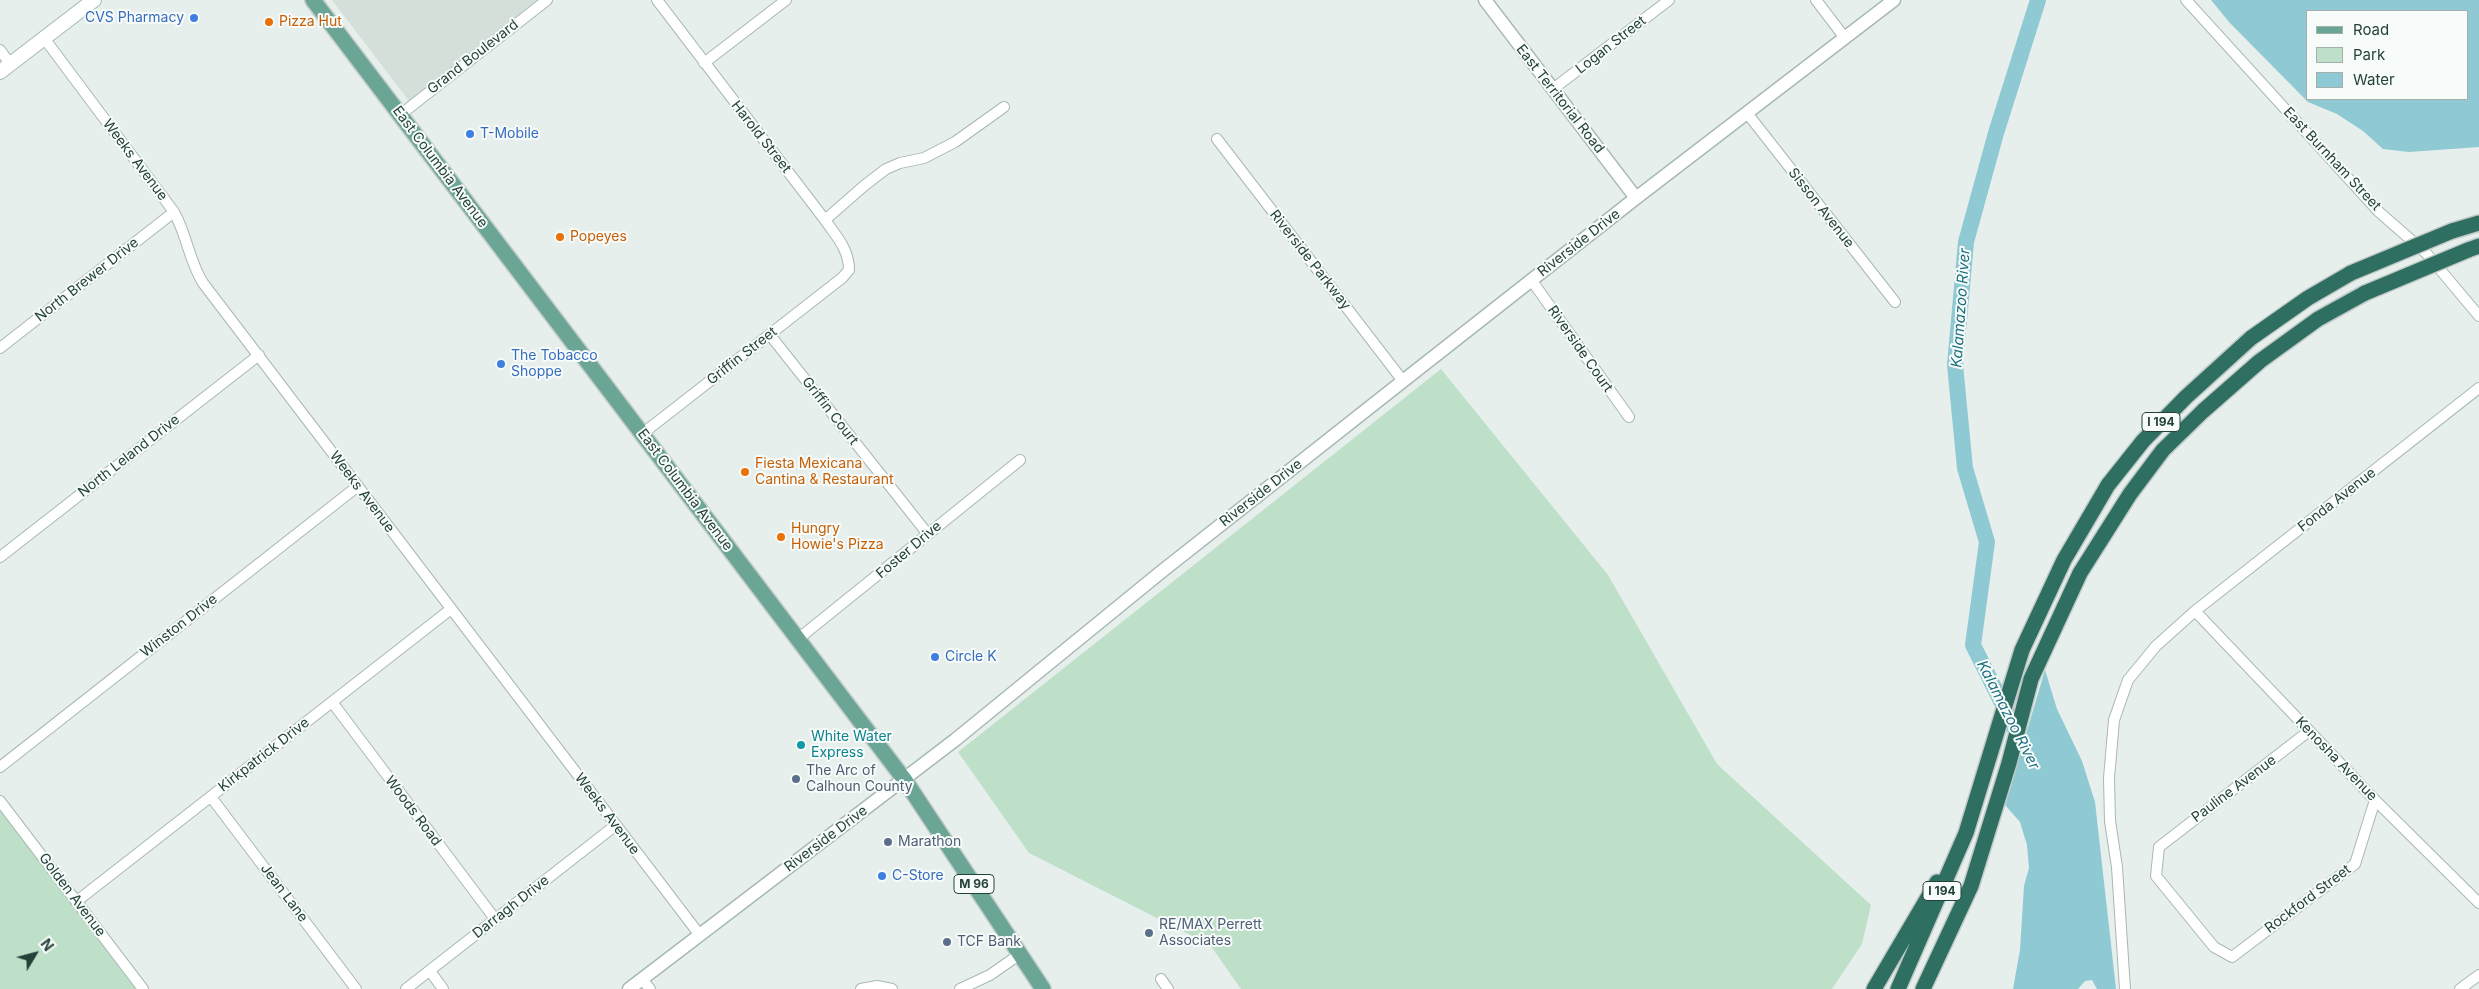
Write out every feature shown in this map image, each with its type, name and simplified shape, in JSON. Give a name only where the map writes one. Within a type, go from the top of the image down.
[{"type":"highway","name":"I 194","points":[[1898,989],[1966,833],[1980,791],[2007,693],[2033,626],[2064,560],[2108,484],[2143,441],[2186,397],[2251,338],[2308,298],[2352,273],[2452,231],[2479,223]]},
{"type":"highway","name":"I 194","points":[[1923,989],[1971,886],[1994,812],[2025,697],[2048,642],[2080,573],[2130,494],[2163,450],[2203,411],[2260,361],[2318,319],[2365,293],[2474,248]]},
{"type":"highway","points":[[1874,989],[1966,833]]},
{"type":"main road","points":[[3,64],[44,38],[94,0]]},
{"type":"main road","name":"East Columbia Avenue","points":[[314,0],[904,779],[1043,989]]},
{"type":"street","name":"Grand Boulevard","points":[[400,115],[547,0]]},
{"type":"street","name":"Harold Street","points":[[657,0],[844,246],[849,260],[849,270],[842,278]]},
{"type":"street","points":[[704,63],[786,0]]},
{"type":"street","name":"East Territorial Road","points":[[1484,0],[1636,198]]},
{"type":"street","name":"Logan Street","points":[[1553,89],[1669,0]]},
{"type":"street","points":[[1816,0],[1845,38]]},
{"type":"street","name":"Riverside Drive","points":[[629,989],[646,984],[699,934],[904,779],[1403,381],[1636,198],[1894,0]]},
{"type":"street","name":"East Burnham Street","points":[[2186,0],[2378,211],[2427,254],[2479,316]]},
{"type":"street","name":"Weeks Avenue","points":[[44,38],[174,212],[182,226],[196,271],[699,934]]},
{"type":"street","points":[[0,50],[3,64]]},
{"type":"street","points":[[825,220],[886,169],[900,163],[924,158],[955,142],[1004,107]]},
{"type":"street","name":"Sisson Avenue","points":[[1747,113],[1896,302]]},
{"type":"street","name":"Riverside Parkway","points":[[1217,139],[1403,381]]},
{"type":"street","name":"North Brewer Drive","points":[[0,348],[174,212]]},
{"type":"street","name":"Griffin Street","points":[[642,434],[842,278]]},
{"type":"street","name":"Riverside Court","points":[[1532,281],[1629,417]]},
{"type":"street","name":"Griffin Court","points":[[770,335],[927,534]]},
{"type":"street","name":"North Leland Drive","points":[[0,557],[259,355]]},
{"type":"street","name":"Fonda Avenue","points":[[2125,989],[2117,867],[2110,821],[2109,778],[2114,720],[2128,680],[2156,646],[2195,611],[2479,388]]},
{"type":"street","name":"Foster Drive","points":[[798,639],[1020,460]]},
{"type":"street","name":"Winston Drive","points":[[0,767],[358,486]]},
{"type":"street","name":"Kirkpatrick Drive","points":[[77,900],[451,609]]},
{"type":"street","name":"Kenosha Avenue","points":[[2195,611],[2375,800],[2479,903]]},
{"type":"street","name":"Woods Road","points":[[332,702],[495,919]]},
{"type":"street","name":"Pauline Avenue","points":[[2232,956],[2214,947],[2156,876],[2159,846],[2309,732]]},
{"type":"street","name":"Jean Lane","points":[[211,797],[356,989]]},
{"type":"street","name":"Rockford Street","points":[[2232,956],[2355,864],[2375,800]]},
{"type":"street","name":"Golden Avenue","points":[[0,801],[143,989]]},
{"type":"street","name":"Darragh Drive","points":[[406,989],[616,826]]},
{"type":"street","points":[[960,989],[978,981],[1020,954]]},
{"type":"street","points":[[430,971],[443,989]]},
{"type":"street","points":[[2460,989],[2479,975]]},
{"type":"street","points":[[1161,979],[1168,989]]},
{"type":"street","points":[[861,989],[877,986],[892,989]]},
{"type":"shaded area","points":[[332,0],[537,0],[409,101]]},
{"type":"green space","points":[[1441,369],[1608,575],[1717,764],[1871,905],[1862,944],[1832,989],[1241,989],[1210,945],[1029,853],[958,752]]},
{"type":"green space","points":[[0,809],[136,989],[0,989]]},
{"type":"water","points":[[2211,0],[2479,0],[2479,147],[2409,152],[2383,149],[2363,131],[2337,114],[2306,100],[2469,100],[2469,10],[2306,10],[2306,100],[2229,22]]},
{"type":"water","points":[[2045,670],[2057,709],[2082,761],[2095,802],[2116,989],[2097,989],[2092,980],[2085,981],[2078,989],[2013,989],[2020,950],[2024,886],[2029,868],[2027,845],[2020,822],[2005,805]]},
{"type":"waterway","name":"Kalamazoo River","points":[[2022,743],[1973,645],[1987,542],[1965,468],[1955,365],[1966,242],[1996,133],[2038,0]]},
{"type":"place","name":"CVS Pharmacy","points":[[194,18]]},
{"type":"place","name":"Pizza Hut","points":[[269,22]]},
{"type":"place","name":"T-Mobile","points":[[470,134]]},
{"type":"place","name":"Popeyes","points":[[560,237]]},
{"type":"place","name":"The Tobacco Shoppe","points":[[501,364]]},
{"type":"place","name":"Fiesta Mexicana Cantina & Restaurant","points":[[745,472]]},
{"type":"place","name":"Hungry Howie's Pizza","points":[[781,537]]},
{"type":"place","name":"Circle K","points":[[935,657]]},
{"type":"place","name":"White Water Express","points":[[801,745]]},
{"type":"place","name":"The Arc of Calhoun County","points":[[796,779]]},
{"type":"place","name":"Marathon","points":[[888,842]]},
{"type":"place","name":"C-Store","points":[[882,876]]},
{"type":"place","name":"RE/MAX Perrett Associates","points":[[1149,933]]},
{"type":"place","name":"TCF Bank","points":[[947,942]]}]
